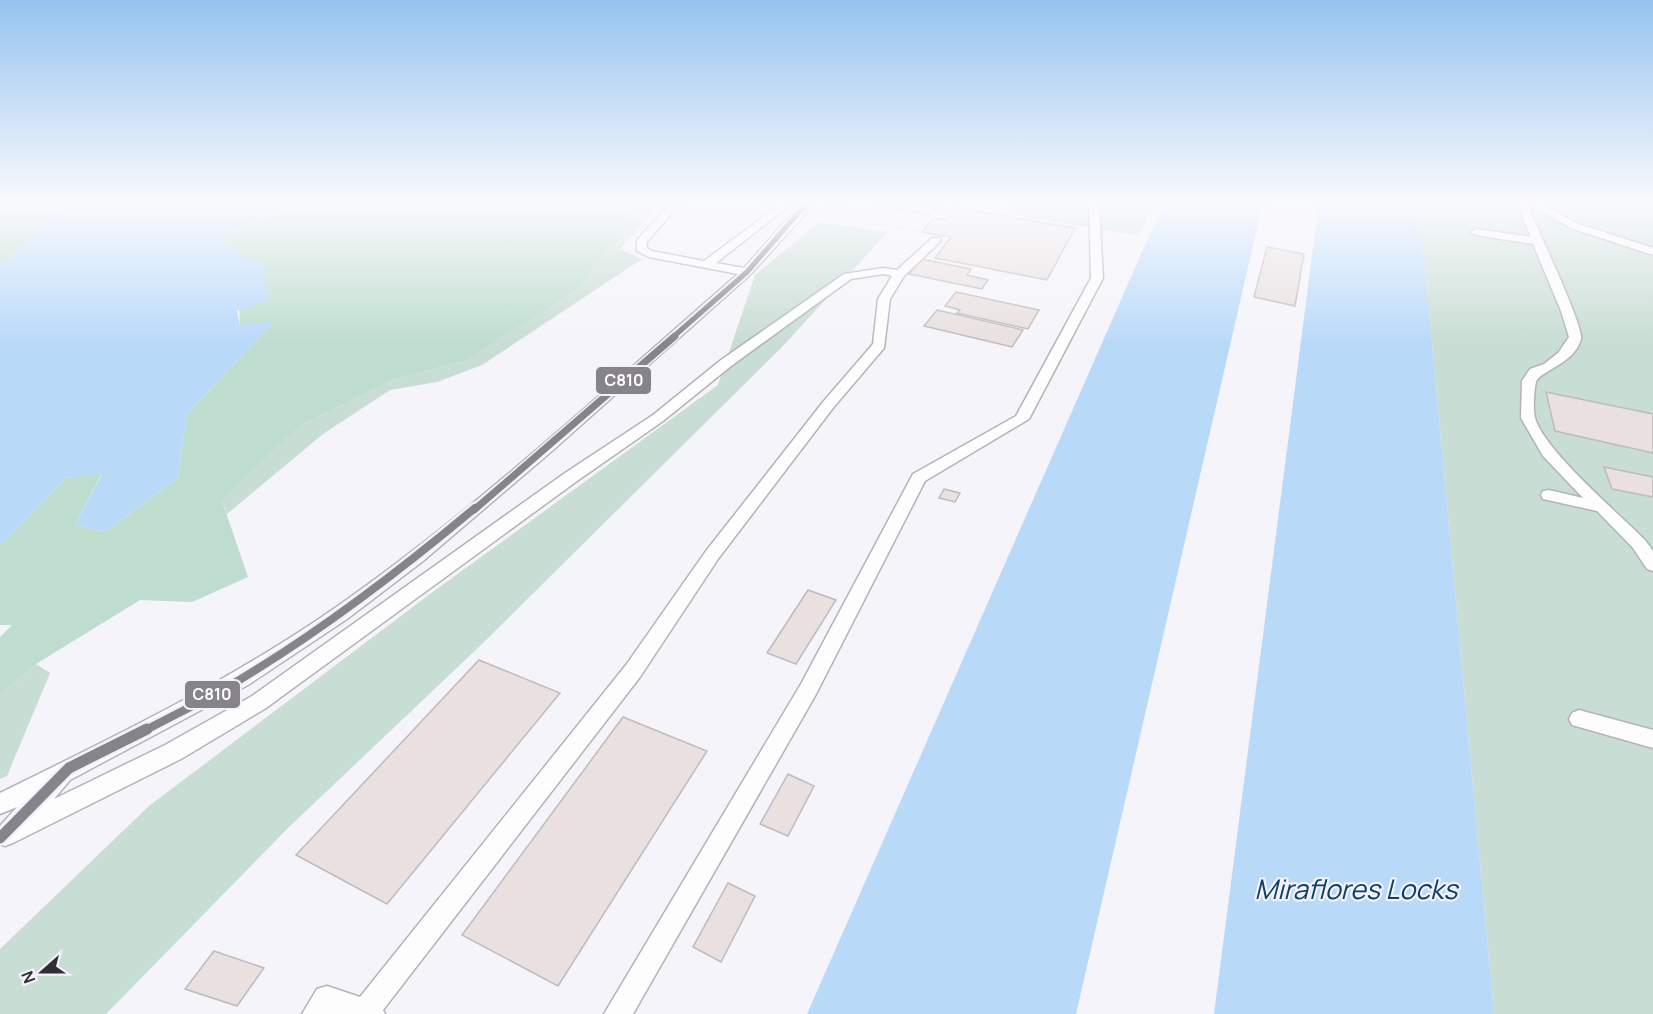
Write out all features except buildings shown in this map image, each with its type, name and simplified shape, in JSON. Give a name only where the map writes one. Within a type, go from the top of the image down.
[{"type":"lane","points":[[642,249],[649,254],[747,272]]},
{"type":"lane","points":[[707,264],[726,249]]},
{"type":"lane","points":[[0,804],[112,748],[241,679],[369,593],[417,557],[547,448],[747,272],[767,249]]},
{"type":"lane","points":[[316,1014],[327,999],[368,1013],[633,670],[712,555],[823,412],[879,345],[881,307],[899,274],[926,249]]},
{"type":"lane","points":[[618,1014],[808,690],[920,478],[1022,419],[1097,278],[1097,249]]},
{"type":"lane","points":[[1542,249],[1575,337],[1571,347],[1563,356],[1549,367],[1535,372],[1529,381],[1528,418],[1548,453],[1639,544],[1653,565]]},
{"type":"lane","points":[[3,837],[173,752],[259,702],[571,477],[658,418],[726,363],[848,276],[883,271],[899,274]]},
{"type":"lane","points":[[1550,495],[1601,507]]},
{"type":"lane","points":[[1579,719],[1653,739]]},
{"type":"lane","points":[[3,837],[69,768]]},
{"type":"green space","points":[[0,249],[18,249],[0,265]]},
{"type":"green space","points":[[233,249],[607,249],[579,289],[467,360],[393,380],[300,426],[222,501],[248,577],[192,602],[140,600],[36,664],[0,694],[0,637],[12,625],[0,625],[0,546],[66,478],[102,473],[75,525],[105,532],[178,478],[187,414],[273,323],[240,325],[236,253]]},
{"type":"green space","points":[[607,249],[621,249],[642,259],[482,365],[437,382],[390,390],[323,434],[227,514],[222,501],[300,426],[393,380],[467,360],[579,289]]},
{"type":"green space","points":[[786,249],[872,249],[781,348],[482,644],[288,828],[106,1014],[0,1014],[0,949],[149,806],[430,594],[718,385],[755,275]]},
{"type":"green space","points":[[1423,249],[1653,249],[1653,1014],[1494,1014]]},
{"type":"green space","points":[[36,664],[50,673],[7,776],[0,779],[0,694]]},
{"type":"water","points":[[18,249],[233,249],[236,253],[264,263],[269,300],[237,311],[240,325],[274,322],[187,414],[178,478],[105,532],[75,525],[102,474],[66,478],[0,546],[0,265]]},
{"type":"water","points":[[1143,249],[1252,249],[1076,1014],[807,1014]]},
{"type":"water","name":"Miraflores Locks","points":[[1313,249],[1423,249],[1494,1014],[1214,1014]]},
{"type":"transit line","name":"C810","points":[[0,838],[69,768],[112,748],[241,679],[340,614],[417,557],[547,448],[747,272],[767,249]]}]
